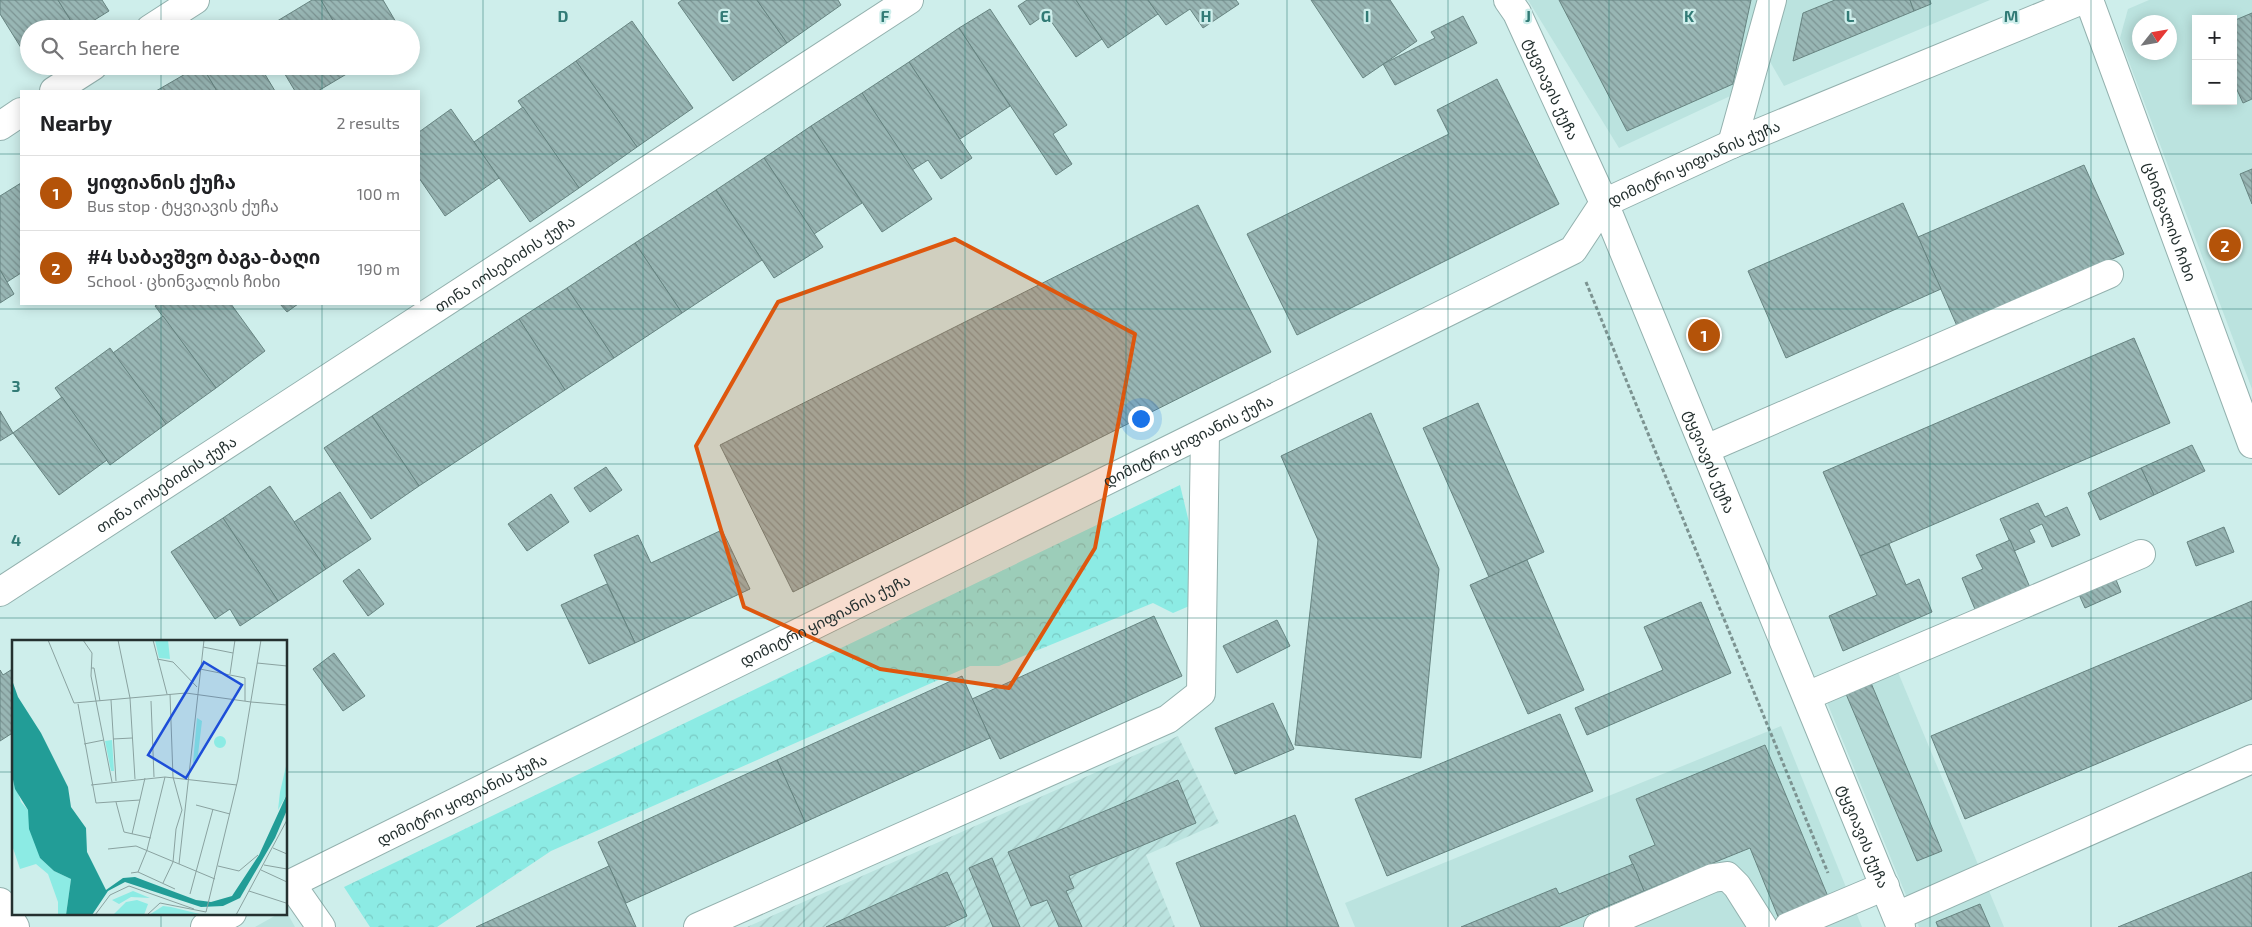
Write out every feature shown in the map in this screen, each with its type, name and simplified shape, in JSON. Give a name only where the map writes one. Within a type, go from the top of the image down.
[{"type":"street","points":[[164,20],[195,0]]},
{"type":"street","name":"თინა იოსებიძის ქუჩა","points":[[0,592],[909,0]]},
{"type":"street","name":"ტყვიავის ქუჩა","points":[[1508,0],[1517,13],[1604,203],[1899,922]]},
{"type":"street","points":[[1732,144],[1772,0]]},
{"type":"street","name":"დიმიტრი ყიფიანის ქუჩა","points":[[289,885],[1573,250],[1604,203],[1732,144],[2082,0]]},
{"type":"street","name":"ცხინვალის ჩიხი","points":[[2088,0],[2252,444]]},
{"type":"street","points":[[56,90],[78,75]]},
{"type":"street","points":[[0,126],[20,113]]},
{"type":"street","points":[[1706,449],[2109,274]]},
{"type":"street","points":[[698,927],[1168,719],[1200,693],[1206,433]]},
{"type":"street","points":[[1807,696],[2141,554]]},
{"type":"street","points":[[1899,922],[2252,759]]},
{"type":"street","points":[[1598,927],[1713,878],[1726,876],[1737,886],[1764,927]]},
{"type":"street","points":[[289,885],[322,927]]},
{"type":"street","points":[[1788,927],[1885,886]]},
{"type":"street","points":[[0,902],[15,927]]},
{"type":"street","points":[[205,927],[230,914]]},
{"type":"path","points":[[1573,250],[1841,904]]},
{"type":"highlighted area","points":[[955,239],[1135,334],[1095,548],[1009,688],[880,669],[744,607],[696,446],[778,302]]},
{"type":"shaded area","points":[[1528,0],[1764,0],[1741,91],[1619,148]]},
{"type":"shaded area","points":[[1787,0],[1990,0],[1784,86],[1769,60]]},
{"type":"shaded area","points":[[2149,0],[2252,0],[2252,389],[2120,38],[2128,9]]},
{"type":"shaded area","points":[[1895,665],[2004,927],[1919,927],[1824,695]]},
{"type":"shaded area","points":[[1781,726],[1862,927],[1355,927],[1345,903]]},
{"type":"shaded area","points":[[1178,736],[1219,823],[1146,855],[1175,927],[747,927]]},
{"type":"shaded area","points":[[278,914],[288,914],[295,927],[255,927]]},
{"type":"green space","points":[[1180,485],[1193,539],[1194,604],[1173,613],[1153,603],[999,666],[970,666],[551,851],[437,927],[370,927],[344,887]]},
{"type":"building","points":[[0,0],[58,0],[70,20],[20,20],[20,46],[0,14]]},
{"type":"building","points":[[58,0],[102,0],[109,11],[94,20],[70,20]]},
{"type":"building","points":[[312,0],[321,0],[333,20],[279,20]]},
{"type":"building","points":[[321,0],[383,0],[395,20],[333,20]]},
{"type":"building","points":[[682,0],[757,0],[787,43],[733,81],[678,3]]},
{"type":"building","points":[[757,0],[838,0],[841,5],[787,43]]},
{"type":"building","points":[[1027,0],[1076,0],[1102,39],[1076,57],[1046,14],[1030,25],[1018,6]]},
{"type":"building","points":[[1076,0],[1148,0],[1158,14],[1108,48]]},
{"type":"building","points":[[1148,0],[1236,0],[1239,4],[1203,28],[1190,9],[1166,25]]},
{"type":"building","points":[[1311,0],[1390,0],[1417,41],[1363,78]]},
{"type":"building","points":[[1559,0],[1751,0],[1733,84],[1627,131]]},
{"type":"building","points":[[1835,0],[1910,0],[1914,11],[1793,61],[1803,13]]},
{"type":"building","points":[[1910,0],[1930,0],[1931,4],[1914,11]]},
{"type":"building","points":[[990,9],[1067,125],[1053,134],[1072,164],[1056,175],[959,28]]},
{"type":"building","points":[[2252,13],[2252,99],[2243,103],[2237,90],[2237,19]]},
{"type":"building","points":[[1463,16],[1477,43],[1395,85],[1383,64],[1435,38],[1431,32]]},
{"type":"building","points":[[632,21],[693,108],[637,147],[576,61]]},
{"type":"building","points":[[959,28],[1010,106],[960,139],[909,62]]},
{"type":"building","points":[[576,61],[637,147],[579,188],[518,101]]},
{"type":"building","points":[[909,62],[972,158],[941,179],[928,160],[912,170],[862,93]]},
{"type":"building","points":[[184,75],[207,75],[216,90],[158,90]]},
{"type":"building","points":[[207,75],[265,75],[274,90],[216,90]]},
{"type":"building","points":[[285,75],[345,75],[320,90],[294,90]]},
{"type":"building","points":[[1497,79],[1559,204],[1297,335],[1247,234],[1449,134],[1437,110]]},
{"type":"building","points":[[862,93],[932,199],[882,232],[811,126]]},
{"type":"building","points":[[523,107],[579,188],[530,222],[474,142]]},
{"type":"building","points":[[451,109],[499,178],[445,216],[420,179],[420,131]]},
{"type":"building","points":[[811,126],[862,203],[814,234],[764,158]]},
{"type":"building","points":[[764,158],[823,247],[774,278],[716,190]]},
{"type":"building","points":[[2084,165],[2124,254],[1957,326],[1918,237]]},
{"type":"building","points":[[2252,169],[2252,204],[2240,174]]},
{"type":"building","points":[[20,184],[20,274],[7,282],[0,270],[0,196]]},
{"type":"building","points":[[716,190],[762,260],[682,313],[635,243]]},
{"type":"building","points":[[1903,203],[1941,289],[1786,358],[1748,271]]},
{"type":"building","points":[[1198,205],[1271,352],[793,592],[720,445]]},
{"type":"building","points":[[635,243],[682,313],[614,358],[567,288]]},
{"type":"building","points":[[0,270],[14,294],[0,303]]},
{"type":"building","points":[[567,288],[614,358],[565,390],[519,319]]},
{"type":"building","points":[[232,305],[265,351],[216,388],[155,306]]},
{"type":"building","points":[[281,305],[297,305],[287,312]]},
{"type":"building","points":[[163,316],[216,388],[166,424],[113,353]]},
{"type":"building","points":[[519,319],[565,390],[419,486],[372,416]]},
{"type":"building","points":[[2134,338],[2170,423],[1860,556],[1823,472]]},
{"type":"building","points":[[110,348],[166,424],[110,465],[55,388]]},
{"type":"building","points":[[62,397],[107,460],[59,495],[13,433]]},
{"type":"building","points":[[1478,403],[1544,552],[1489,577],[1423,428]]},
{"type":"building","points":[[0,411],[13,433],[0,441]]},
{"type":"building","points":[[1371,413],[1439,569],[1421,758],[1295,745],[1318,540],[1281,456]]},
{"type":"building","points":[[372,416],[419,486],[371,519],[324,448]]},
{"type":"building","points":[[2192,445],[2205,471],[2154,495],[2141,468]]},
{"type":"building","points":[[606,467],[622,490],[590,512],[574,488]]},
{"type":"building","points":[[2141,468],[2154,495],[2100,520],[2088,493]]},
{"type":"building","points":[[270,486],[326,569],[278,601],[223,518]]},
{"type":"building","points":[[340,492],[371,539],[326,569],[294,522]]},
{"type":"building","points":[[551,494],[569,522],[527,551],[508,524]]},
{"type":"building","points":[[2038,503],[2045,517],[2067,507],[2080,535],[2052,547],[2042,524],[2029,530],[2035,542],[2014,551],[2000,519]]},
{"type":"building","points":[[223,518],[278,601],[240,626],[230,609],[215,619],[171,552]]},
{"type":"building","points":[[2224,527],[2234,552],[2196,566],[2187,542]]},
{"type":"building","points":[[722,530],[750,589],[635,643],[594,555],[638,535],[651,563]]},
{"type":"building","points":[[2010,540],[2031,590],[1977,614],[1962,578],[1983,569],[1976,555]]},
{"type":"building","points":[[1889,544],[1906,585],[1919,579],[1932,612],[1843,651],[1829,616],[1877,595],[1860,556]]},
{"type":"building","points":[[1527,560],[1584,690],[1528,714],[1470,585]]},
{"type":"building","points":[[359,569],[384,604],[368,616],[343,581]]},
{"type":"building","points":[[2114,575],[2121,592],[2085,608],[2077,590]]},
{"type":"building","points":[[607,584],[635,643],[589,664],[561,605]]},
{"type":"building","points":[[2252,601],[2252,699],[1965,819],[1931,736]]},
{"type":"building","points":[[1701,602],[1731,673],[1587,735],[1575,708],[1663,670],[1644,627]]},
{"type":"building","points":[[1154,616],[1182,676],[1000,759],[972,699]]},
{"type":"building","points":[[1277,620],[1290,646],[1237,673],[1223,646]]},
{"type":"building","points":[[334,653],[365,696],[343,711],[313,669]]},
{"type":"building","points":[[12,669],[12,733],[0,741],[0,670],[3,675]]},
{"type":"building","points":[[962,676],[990,738],[805,822],[777,760]]},
{"type":"building","points":[[1871,683],[1942,851],[1917,861],[1846,694]]},
{"type":"building","points":[[1273,703],[1294,749],[1235,774],[1215,728]]},
{"type":"building","points":[[1560,714],[1593,791],[1387,876],[1355,799]]},
{"type":"building","points":[[1765,745],[1829,899],[1779,919],[1750,848],[1644,891],[1629,856],[1655,845],[1636,799]]},
{"type":"building","points":[[777,760],[805,822],[626,903],[598,842]]},
{"type":"building","points":[[1178,780],[1196,823],[1069,876],[1074,888],[1066,891],[1082,927],[1059,927],[1047,900],[1031,906],[1008,852]]},
{"type":"building","points":[[1295,815],[1339,927],[1201,927],[1176,863]]},
{"type":"building","points":[[992,858],[1020,927],[993,927],[969,868]]},
{"type":"building","points":[[1633,864],[1644,891],[1558,927],[1461,927],[1556,888],[1559,894]]},
{"type":"building","points":[[609,866],[636,927],[476,927]]},
{"type":"building","points":[[947,872],[967,916],[944,927],[826,927]]},
{"type":"building","points":[[2252,872],[2252,927],[2118,927]]},
{"type":"building","points":[[1980,904],[1990,927],[1938,927],[1936,922]]},
{"type":"place","name":"#4 საბავშვო ბაგა-ბაღი","points":[[2225,245]]},
{"type":"place","name":"ყიფიანის ქუჩა","points":[[1704,335]]}]
